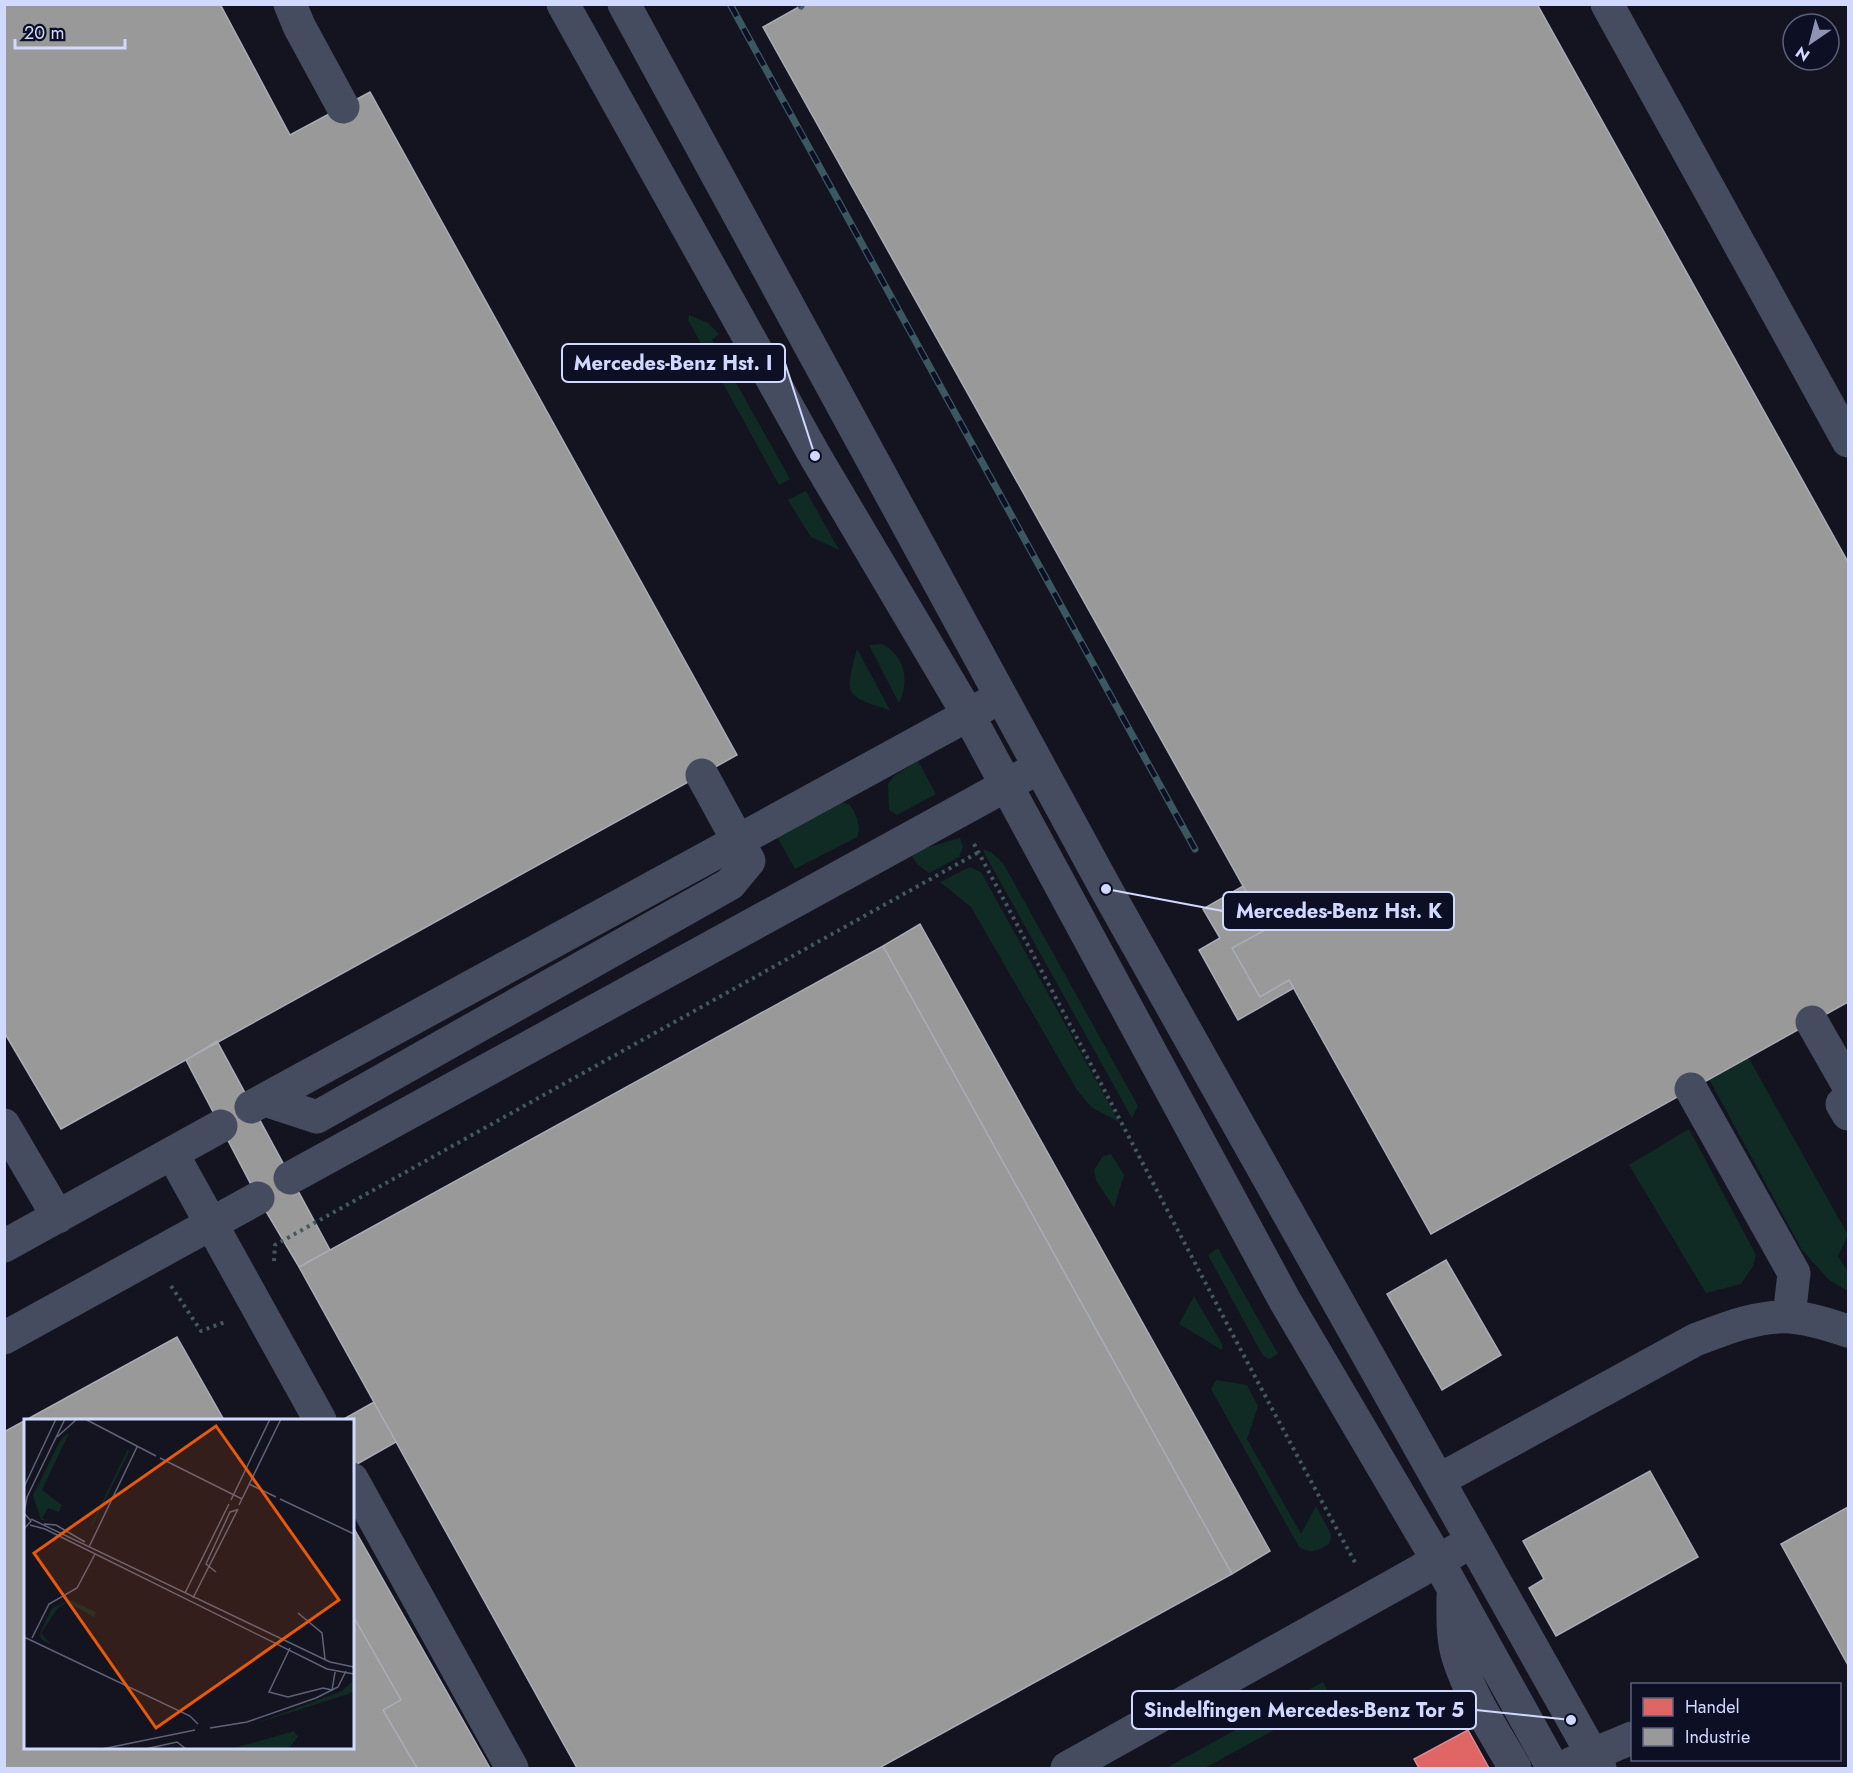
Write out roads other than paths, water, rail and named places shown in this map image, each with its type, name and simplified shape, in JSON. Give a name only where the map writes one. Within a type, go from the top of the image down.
[{"type":"street","points":[[290,4],[299,26],[343,107]]},
{"type":"street","points":[[563,4],[815,456],[969,716],[1284,1299],[1438,1561],[1553,1768]]},
{"type":"street","points":[[624,4],[999,697],[1595,1761]]},
{"type":"street","points":[[1607,4],[1848,441]]},
{"type":"street","points":[[702,775],[749,861],[730,885],[317,1117],[258,1103],[969,716],[999,697]]},
{"type":"street","points":[[290,1178],[1039,767]]},
{"type":"street","points":[[1812,1022],[1848,1085]]},
{"type":"street","points":[[1691,1089],[1794,1273],[1790,1317]]},
{"type":"street","points":[[1848,1100],[1842,1104],[1848,1114]]},
{"type":"street","points":[[4,1125],[58,1217]]},
{"type":"street","points":[[4,1246],[220,1126]]},
{"type":"street","points":[[172,1153],[319,1419]]},
{"type":"street","points":[[4,1338],[258,1198]]},
{"type":"street","points":[[1439,1480],[1695,1340],[1753,1322],[1790,1317],[1848,1331]]},
{"type":"street","points":[[354,1483],[512,1768]]},
{"type":"street","points":[[1067,1768],[1471,1541]]},
{"type":"street","points":[[1453,1589],[1453,1628],[1457,1655],[1467,1682],[1515,1768]]},
{"type":"street","points":[[1563,1768],[1595,1761],[1631,1739]]},
{"type":"railway","points":[[730,4],[1195,849]]},
{"type":"place","name":"Mercedes-Benz Hst. I","points":[[815,456]]},
{"type":"place","name":"Mercedes-Benz Hst. K","points":[[1106,889]]},
{"type":"place","name":"Sindelfingen Mercedes-Benz Tor 5","points":[[1571,1720]]}]
